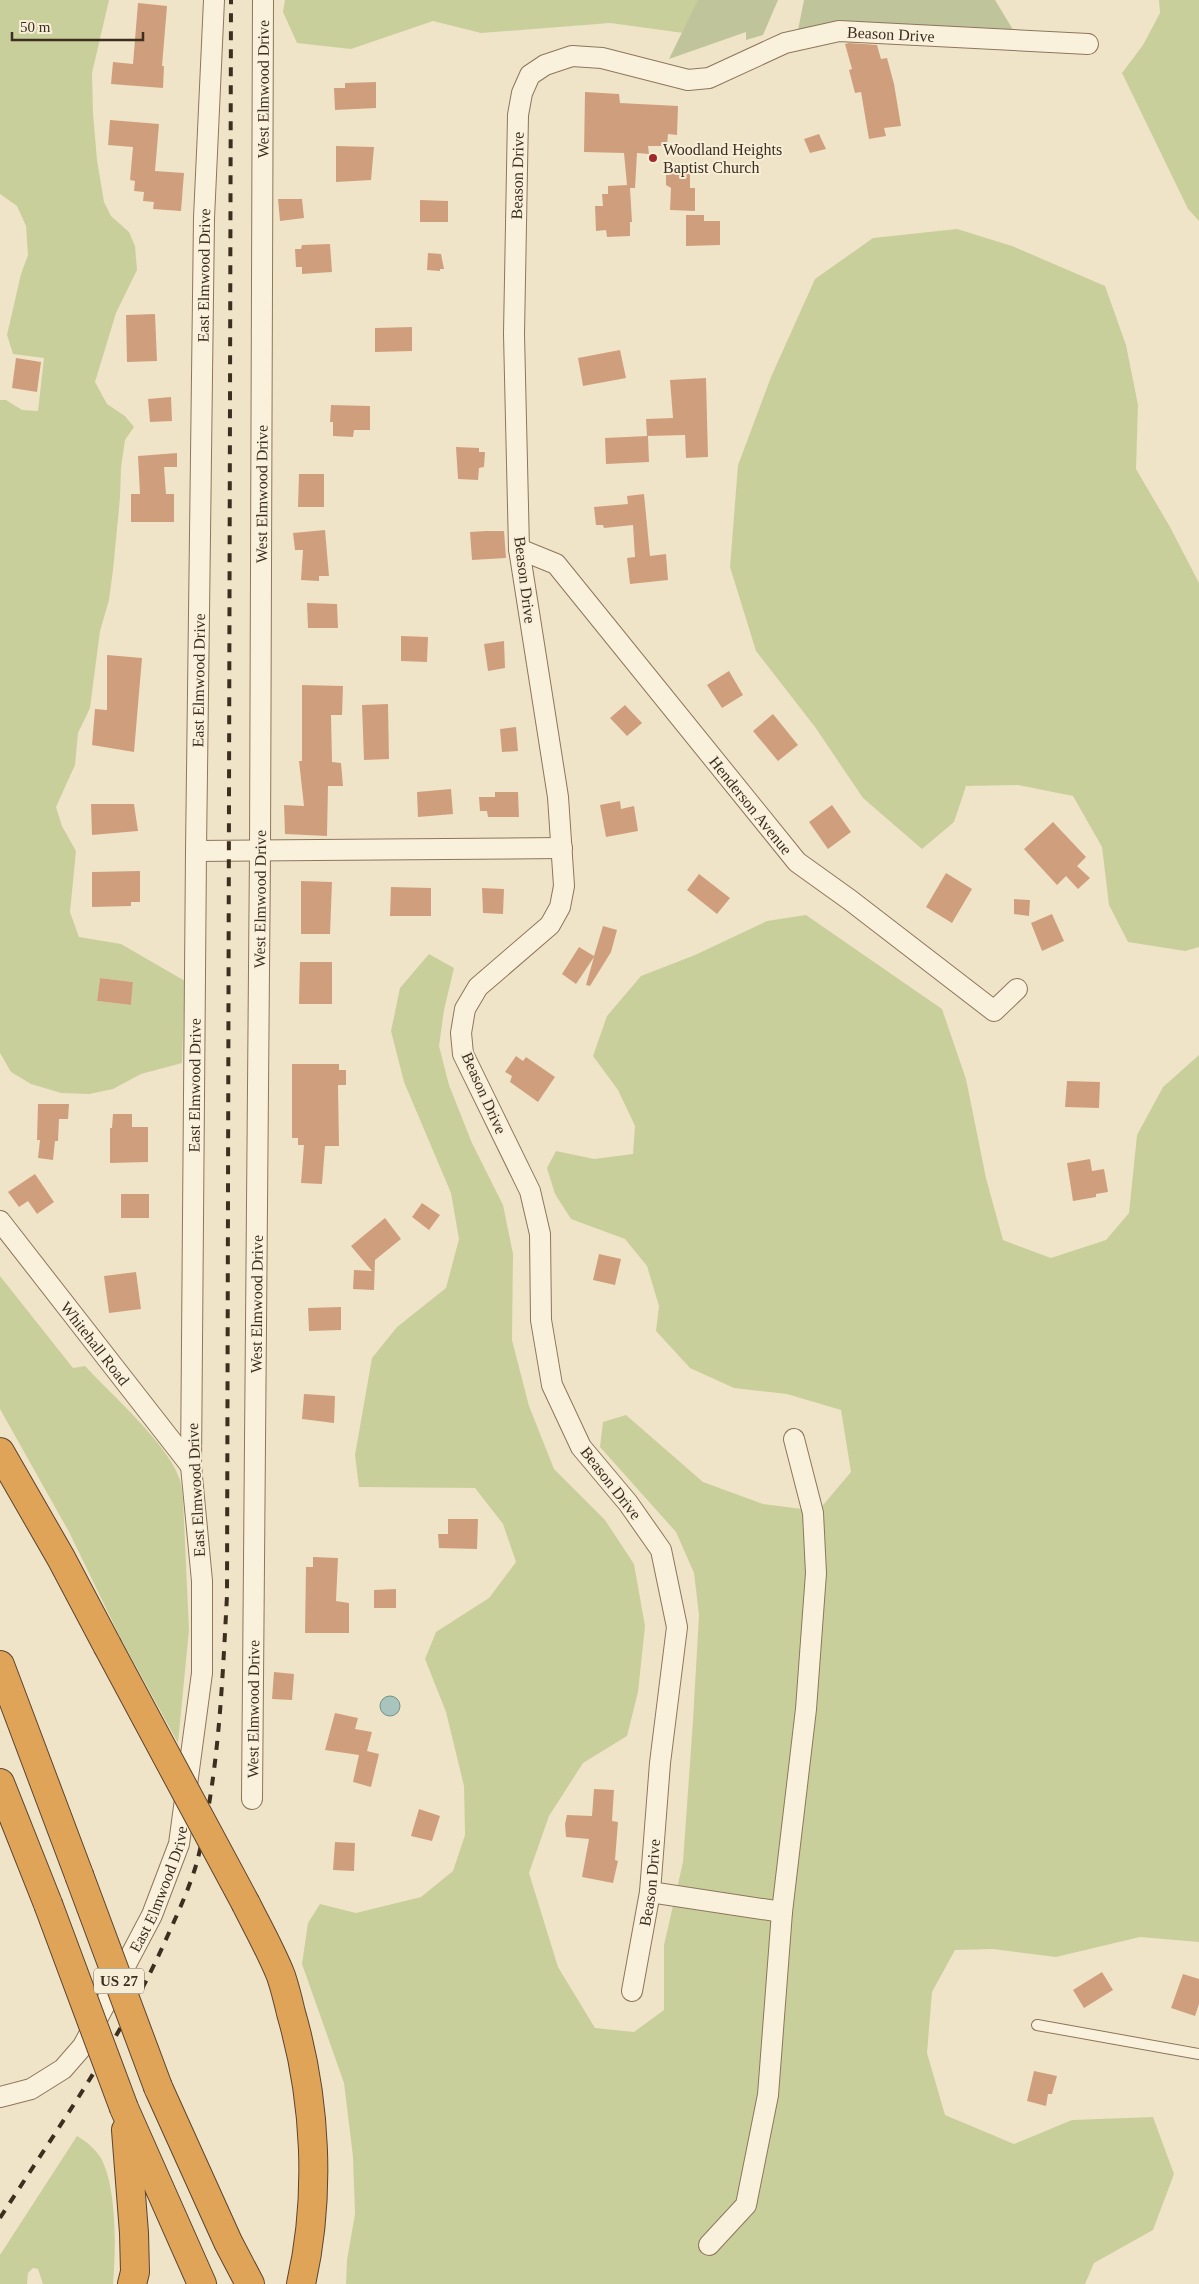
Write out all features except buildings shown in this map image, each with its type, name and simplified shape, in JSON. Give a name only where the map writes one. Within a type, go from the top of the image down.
[{"type":"highway","points":[[0,1452],[61,1558],[246,1904],[281,1977],[300,2042],[309,2092],[314,2172],[307,2255],[301,2284]]},
{"type":"highway","name":"US 27","points":[[0,1665],[158,2087],[228,2242],[250,2284]]},
{"type":"highway","name":"US 27","points":[[0,1783],[48,1904],[124,2108],[202,2284]]},
{"type":"highway","points":[[124,2108],[134,2233],[135,2272],[132,2284]]},
{"type":"street","name":"East Elmwood Drive","points":[[0,2097],[31,2089],[63,2069],[83,2046],[152,1915],[179,1844],[202,1673],[202,1581],[191,1466],[204,218],[214,0]]},
{"type":"street","name":"West Elmwood Drive","points":[[252,1799],[260,852],[263,0]]},
{"type":"street","name":"Beason Drive","points":[[632,1991],[650,1892],[660,1763],[677,1627],[661,1550],[628,1503],[581,1447],[552,1385],[541,1320],[540,1234],[530,1192],[463,1054],[461,1033],[465,1009],[478,987],[550,925],[560,907],[564,886],[558,797],[519,549],[514,334],[518,124],[522,93],[530,75],[545,65],[572,56],[602,58],[688,80],[709,78],[785,44],[840,31],[1088,44]]},
{"type":"street","name":"Henderson Avenue","points":[[519,549],[556,564],[797,862],[850,900],[994,1011],[1016,990]]},
{"type":"street","points":[[196,851],[260,852],[562,848]]},
{"type":"street","name":"Whitehall Road","points":[[0,1221],[191,1466]]},
{"type":"street","points":[[709,2245],[746,2205],[768,2095],[782,1912],[806,1709],[816,1573],[813,1513],[794,1439]]},
{"type":"street","points":[[650,1892],[782,1912]]},
{"type":"lane","points":[[1037,2026],[1199,2054]]},
{"type":"green space","points":[[0,0],[109,0],[92,73],[97,160],[104,202],[111,216],[129,232],[135,246],[137,270],[116,313],[95,382],[107,404],[125,416],[134,427],[125,440],[113,570],[109,600],[100,631],[90,708],[78,733],[75,765],[56,807],[62,826],[76,851],[70,912],[79,937],[121,944],[185,981],[182,1063],[141,1074],[113,1089],[89,1094],[61,1093],[31,1084],[11,1072],[0,1053],[0,400],[6,400],[22,410],[38,411],[44,358],[13,354],[7,335],[21,274],[28,255],[26,226],[17,206],[0,194]],"holes":[[[100,978],[133,982],[131,1005],[97,1001]]]},
{"type":"green space","points":[[285,0],[754,0],[698,35],[610,23],[481,33],[433,21],[351,49],[297,43],[283,12]]},
{"type":"green space","points":[[698,0],[778,0],[763,35],[746,40],[746,32],[669,59]]},
{"type":"green space","points":[[804,0],[995,0],[1015,33],[798,30]]},
{"type":"green space","points":[[1159,0],[1199,0],[1199,221],[1188,209],[1122,73],[1143,45],[1160,13]]},
{"type":"green space","points":[[957,229],[1012,246],[1105,286],[1126,345],[1138,405],[1136,469],[1170,527],[1199,583],[1199,947],[1185,951],[1128,942],[1109,905],[1102,847],[1073,796],[1018,785],[966,786],[954,822],[922,849],[863,798],[815,727],[756,651],[730,567],[738,465],[771,377],[815,279],[873,238]]},
{"type":"green space","points":[[806,915],[942,1009],[966,1079],[986,1178],[1003,1240],[1051,1258],[1106,1240],[1129,1213],[1137,1135],[1163,1087],[1199,1055],[1199,1942],[1140,1937],[1056,1957],[993,1949],[955,1950],[932,1992],[927,2053],[945,2115],[1014,2144],[1072,2120],[1153,2117],[1174,2174],[1153,2230],[1094,2263],[1085,2284],[346,2284],[347,2260],[355,2214],[353,2157],[344,2083],[302,1964],[308,1923],[320,1904],[356,1913],[421,1897],[453,1871],[465,1835],[464,1786],[446,1712],[425,1659],[436,1632],[489,1598],[516,1562],[503,1524],[475,1488],[359,1487],[355,1455],[372,1358],[397,1327],[446,1288],[459,1239],[451,1193],[404,1082],[391,1031],[400,988],[429,954],[454,968],[444,1010],[439,1046],[449,1085],[472,1143],[503,1205],[513,1254],[512,1340],[529,1406],[554,1469],[605,1520],[634,1564],[645,1626],[638,1692],[627,1736],[583,1763],[549,1816],[529,1873],[558,1967],[595,2028],[634,2032],[664,2010],[664,1945],[683,1862],[699,1615],[694,1573],[676,1532],[600,1447],[603,1422],[626,1415],[703,1482],[763,1504],[818,1511],[851,1472],[841,1410],[787,1394],[734,1388],[690,1368],[656,1331],[659,1306],[647,1266],[625,1239],[571,1219],[555,1194],[547,1168],[556,1151],[594,1159],[633,1154],[635,1126],[618,1090],[593,1056],[607,1016],[641,976],[695,955],[767,921]]},
{"type":"green space","points":[[0,1276],[73,1368],[85,1366],[152,1436],[174,1466],[180,1480],[183,1499],[189,1630],[178,1743],[121,1639],[69,1532],[0,1409]]},
{"type":"green space","points":[[77,2136],[97,2152],[107,2173],[114,2221],[115,2255],[113,2284],[43,2284],[38,2269],[33,2268],[28,2273],[27,2284],[0,2284],[0,2255]]},
{"type":"water","points":[[390,1696],[397,1699],[400,1706],[397,1713],[390,1716],[383,1713],[380,1706],[383,1699]]},
{"type":"railway","points":[[0,2218],[107,2051],[146,1982],[194,1873],[204,1829],[215,1763],[227,1596],[231,0]]},
{"type":"place","name":"Woodland Heights Baptist Church","points":[[653,158]]}]
